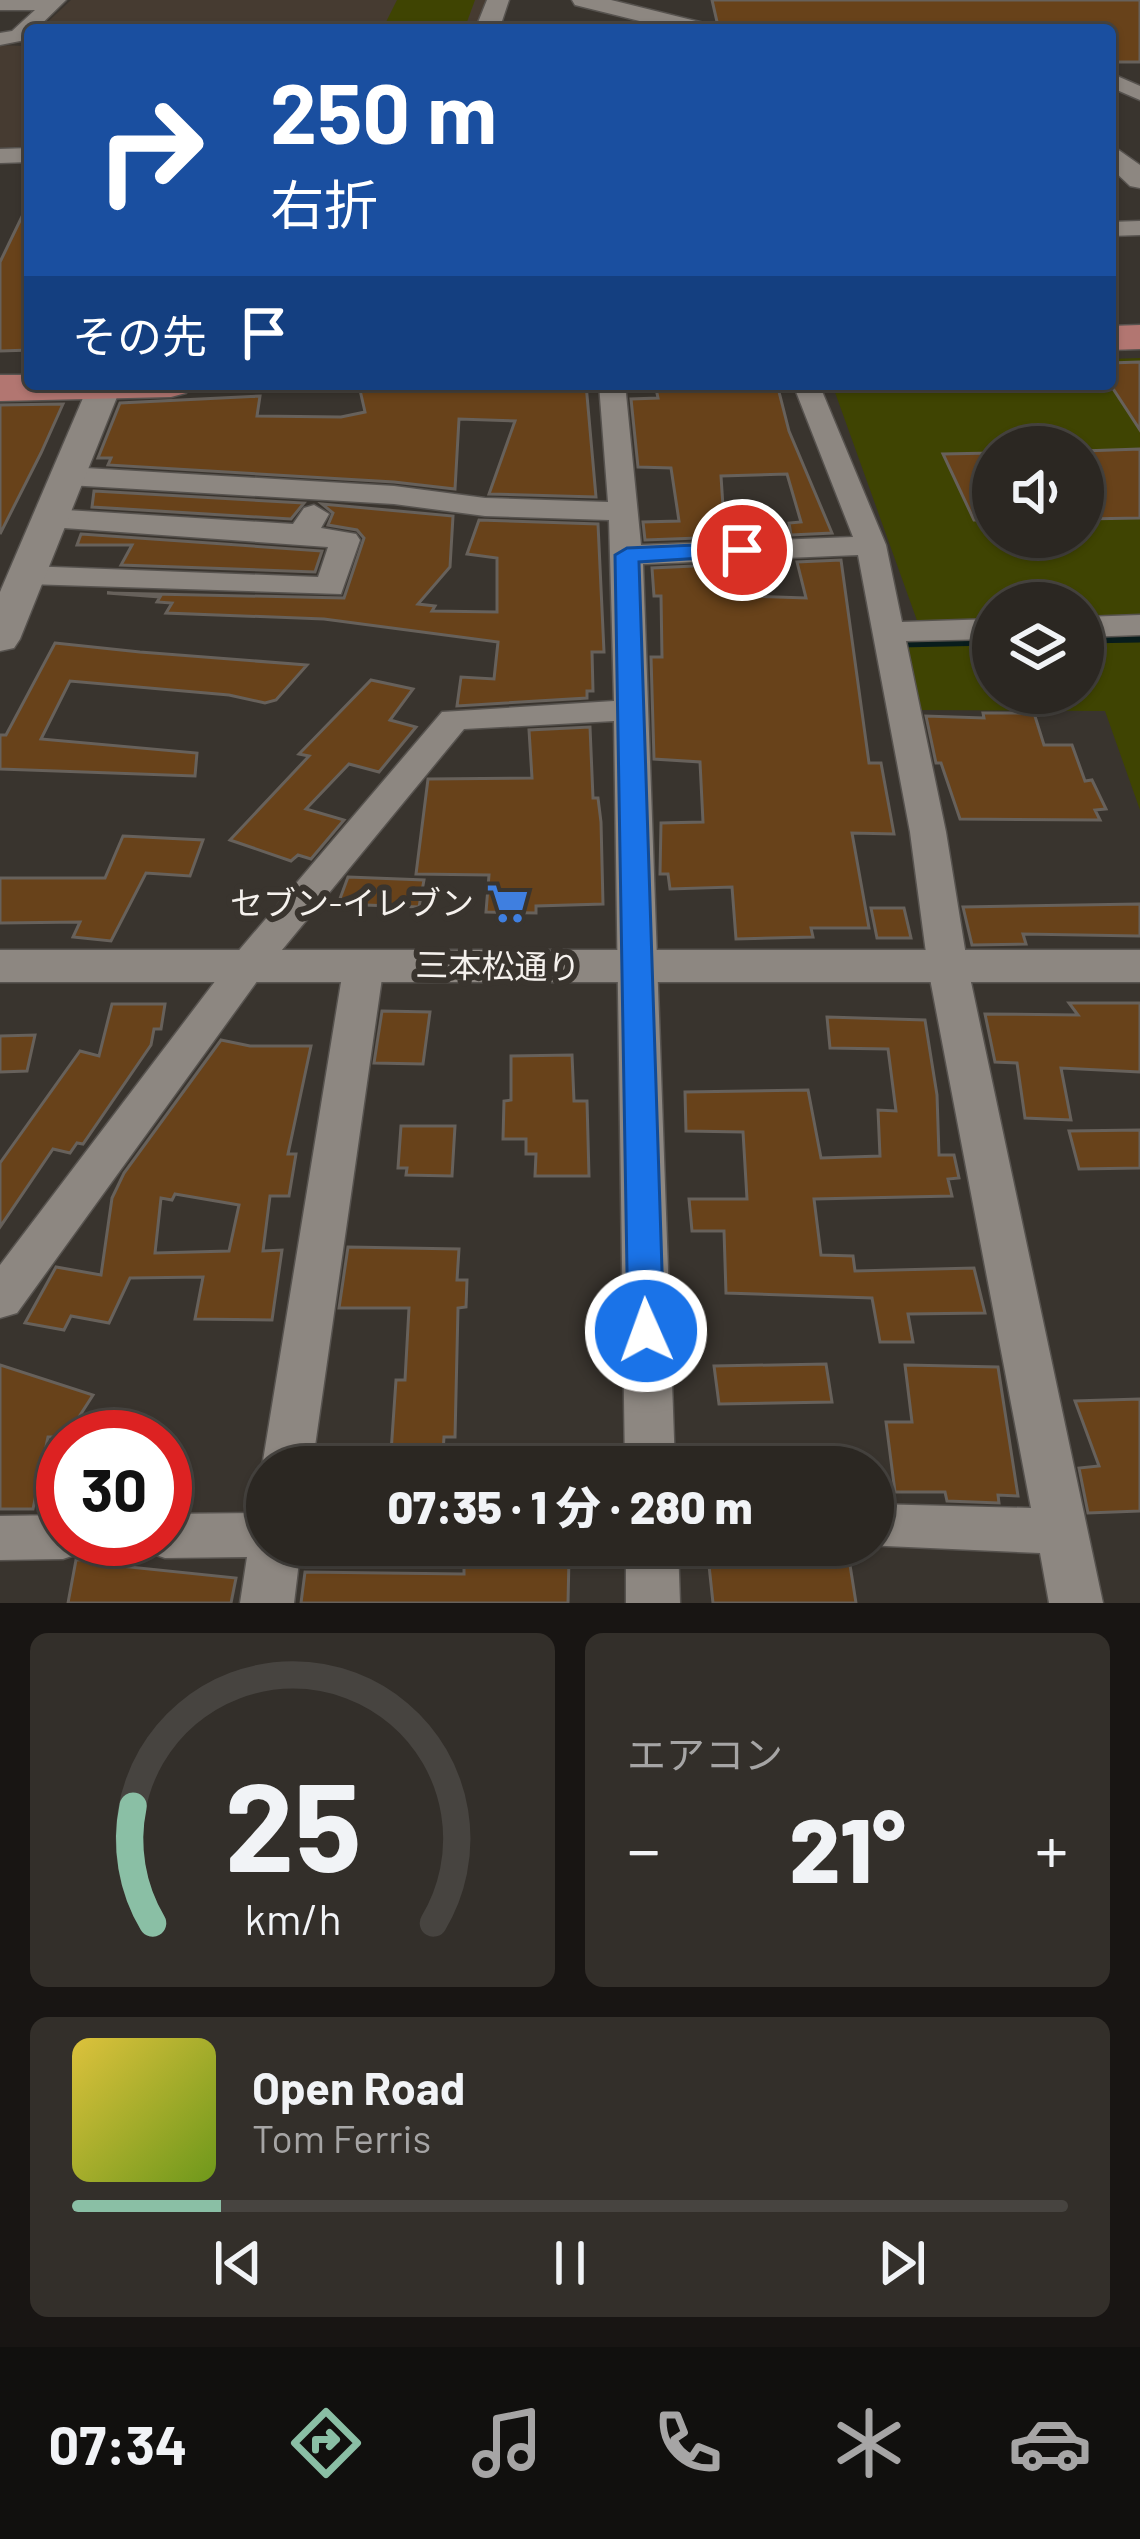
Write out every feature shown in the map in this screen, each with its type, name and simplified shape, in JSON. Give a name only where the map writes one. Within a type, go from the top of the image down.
[{"type":"street","points":[[583,0],[680,24]]},
{"type":"street","points":[[0,4],[55,3]]},
{"type":"street","points":[[31,24],[55,3]]},
{"type":"street","points":[[2,630],[103,390]]},
{"type":"street","points":[[612,390],[627,555],[649,1446]]},
{"type":"street","points":[[809,390],[871,544],[928,832],[948,968],[1076,1603]]},
{"type":"street","points":[[68,476],[328,490],[485,507],[621,511]]},
{"type":"street","points":[[302,534],[328,490]]},
{"type":"street","points":[[27,575],[330,587],[345,540],[50,518]]},
{"type":"street","points":[[627,555],[871,544]]},
{"type":"street","points":[[1104,627],[1140,626]]},
{"type":"street","points":[[886,632],[972,630]]},
{"type":"street","points":[[0,1300],[249,964],[454,719],[628,710]]},
{"type":"street","points":[[289,1446],[364,964]]},
{"type":"street","name":"三本松通り","points":[[0,966],[1140,966]]},
{"type":"street","points":[[894,1527],[1061,1531]]},
{"type":"street","points":[[192,1536],[246,1535]]},
{"type":"street","points":[[0,1538],[36,1537]]},
{"type":"street","points":[[267,1603],[272,1566]]},
{"type":"street","points":[[652,1566],[653,1603]]},
{"type":"shaded area","points":[[71,0],[486,0],[482,24],[45,24]]},
{"type":"shaded area","points":[[0,45],[22,46],[24,146],[0,148]]},
{"type":"green space","points":[[397,0],[475,0],[466,24],[385,24]]},
{"type":"green space","points":[[1140,358],[1140,618],[1104,619],[1104,582],[972,582],[972,624],[919,626],[834,390],[1116,390],[1116,359]]},
{"type":"green space","points":[[1140,634],[1140,810],[1104,711],[1104,635]]},
{"type":"green space","points":[[972,636],[972,710],[913,710],[897,638]]},
{"type":"building","points":[[712,0],[1140,0],[1140,62],[1116,62],[1116,24],[718,24]]},
{"type":"building","points":[[24,212],[24,350],[0,351],[0,262]]},
{"type":"building","points":[[1140,362],[1140,430],[1114,390],[1116,363]]},
{"type":"building","points":[[360,390],[587,390],[596,497],[489,494],[515,421],[459,419],[455,489],[108,465],[111,458],[98,458],[120,403],[260,396],[257,416],[341,417],[365,412]]},
{"type":"building","points":[[656,390],[779,390],[789,431],[832,533],[791,535],[789,523],[801,522],[787,474],[721,476],[725,537],[645,540],[643,522],[679,521],[671,468],[638,467],[631,399],[658,398]]},
{"type":"building","points":[[63,404],[41,453],[0,534],[0,405]]},
{"type":"building","points":[[1140,449],[1140,518],[1104,519],[1104,450]]},
{"type":"building","points":[[972,453],[972,516],[943,454]]},
{"type":"building","points":[[94,491],[304,503],[291,519],[92,507]]},
{"type":"building","points":[[322,504],[453,516],[450,567],[418,604],[435,606],[432,611],[497,612],[497,558],[467,554],[479,520],[598,524],[604,652],[592,652],[593,691],[587,691],[587,698],[457,706],[461,677],[494,679],[498,642],[324,619],[166,613],[172,603],[157,602],[160,597],[107,593],[344,598],[364,538],[357,530],[328,525],[333,513]]},
{"type":"building","points":[[81,534],[322,551],[315,572],[121,565],[132,545],[77,545]]},
{"type":"building","points":[[841,560],[869,763],[881,763],[894,834],[852,833],[869,928],[811,928],[813,937],[736,939],[732,887],[670,889],[668,874],[660,874],[661,823],[703,822],[700,762],[654,759],[651,657],[662,657],[661,596],[654,596],[652,568],[715,565],[721,595],[806,598],[797,562]]},
{"type":"building","points":[[55,643],[307,665],[276,700],[265,703],[229,695],[70,681],[41,739],[197,753],[195,776],[0,769],[0,735],[6,735]]},
{"type":"building","points":[[371,680],[413,689],[390,720],[416,727],[379,772],[349,764],[306,809],[344,820],[311,859],[298,855],[291,861],[230,840],[309,756],[299,754]]},
{"type":"building","points":[[983,714],[1034,714],[1044,745],[1072,745],[1085,781],[1092,780],[1106,809],[1095,810],[1100,820],[960,819],[941,763],[936,763],[926,716],[984,718]]},
{"type":"building","points":[[590,727],[593,798],[598,798],[601,822],[603,904],[536,906],[536,913],[486,912],[489,875],[416,874],[428,779],[532,778],[529,730]]},
{"type":"building","points":[[123,836],[203,840],[190,876],[146,873],[111,941],[73,937],[80,922],[0,923],[0,878],[105,878]]},
{"type":"building","points":[[348,877],[424,880],[419,907],[338,904]]},
{"type":"building","points":[[1140,904],[1140,936],[1023,934],[1026,944],[972,945],[963,907]]},
{"type":"building","points":[[871,908],[904,908],[911,938],[877,938]]},
{"type":"building","points":[[1069,1003],[1140,1003],[1140,1072],[1061,1068],[1071,1120],[1025,1118],[1017,1063],[995,1062],[985,1014],[1078,1015]]},
{"type":"building","points":[[112,1004],[165,1004],[161,1029],[154,1029],[151,1045],[83,1144],[77,1143],[70,1153],[53,1149],[0,1227],[0,1163],[80,1051],[99,1056]]},
{"type":"building","points":[[382,1011],[430,1012],[423,1064],[374,1063]]},
{"type":"building","points":[[827,1017],[925,1020],[937,1095],[939,1155],[954,1155],[959,1178],[948,1179],[952,1196],[814,1199],[821,1255],[853,1256],[855,1271],[974,1268],[985,1313],[908,1314],[913,1342],[880,1342],[872,1298],[726,1293],[724,1231],[692,1231],[689,1199],[747,1199],[743,1132],[686,1131],[685,1092],[808,1090],[821,1158],[880,1156],[878,1110],[896,1111],[888,1049],[830,1048]]},
{"type":"building","points":[[35,1035],[27,1071],[0,1072],[0,1036]]},
{"type":"building","points":[[221,1040],[250,1046],[311,1046],[288,1154],[296,1154],[289,1196],[270,1196],[263,1251],[282,1250],[272,1320],[195,1319],[203,1277],[130,1278],[109,1323],[71,1316],[64,1330],[25,1323],[56,1267],[101,1275],[112,1198],[124,1173]],"holes":[[[175,1194],[239,1205],[229,1251],[155,1253],[161,1198],[172,1200]]]},
{"type":"building","points":[[572,1055],[574,1101],[587,1101],[589,1176],[535,1176],[536,1154],[526,1154],[526,1139],[503,1139],[504,1101],[511,1100],[511,1056]]},
{"type":"building","points":[[401,1126],[455,1126],[452,1176],[406,1175],[407,1168],[398,1168]]},
{"type":"building","points":[[1140,1130],[1140,1168],[1079,1169],[1069,1131]]},
{"type":"building","points":[[348,1247],[459,1249],[457,1280],[467,1280],[466,1307],[458,1308],[455,1437],[444,1437],[443,1446],[391,1446],[396,1380],[405,1380],[409,1308],[339,1308]]},
{"type":"building","points":[[826,1364],[832,1402],[719,1404],[714,1366]]},
{"type":"building","points":[[0,1365],[93,1395],[83,1410],[36,1410],[33,1509],[0,1509]]},
{"type":"building","points":[[905,1365],[998,1367],[1018,1496],[998,1495],[999,1503],[947,1501],[945,1492],[895,1492],[894,1446],[889,1446],[886,1422],[912,1422]]},
{"type":"building","points":[[1140,1399],[1140,1511],[1088,1513],[1079,1468],[1099,1466],[1075,1401]]},
{"type":"building","points":[[75,1566],[236,1578],[231,1603],[68,1603]]},
{"type":"building","points":[[464,1566],[569,1566],[568,1603],[301,1603],[305,1572],[464,1574]]},
{"type":"building","points":[[709,1566],[850,1566],[856,1603],[713,1603]]},
{"type":"waterway","points":[[1104,639],[1140,638]]},
{"type":"waterway","points":[[899,643],[972,641]]},
{"type":"place","name":"セブン-イレブン","points":[[508,903]]},
{"type":"route","points":[[646,1331],[627,555],[742,550]]}]
